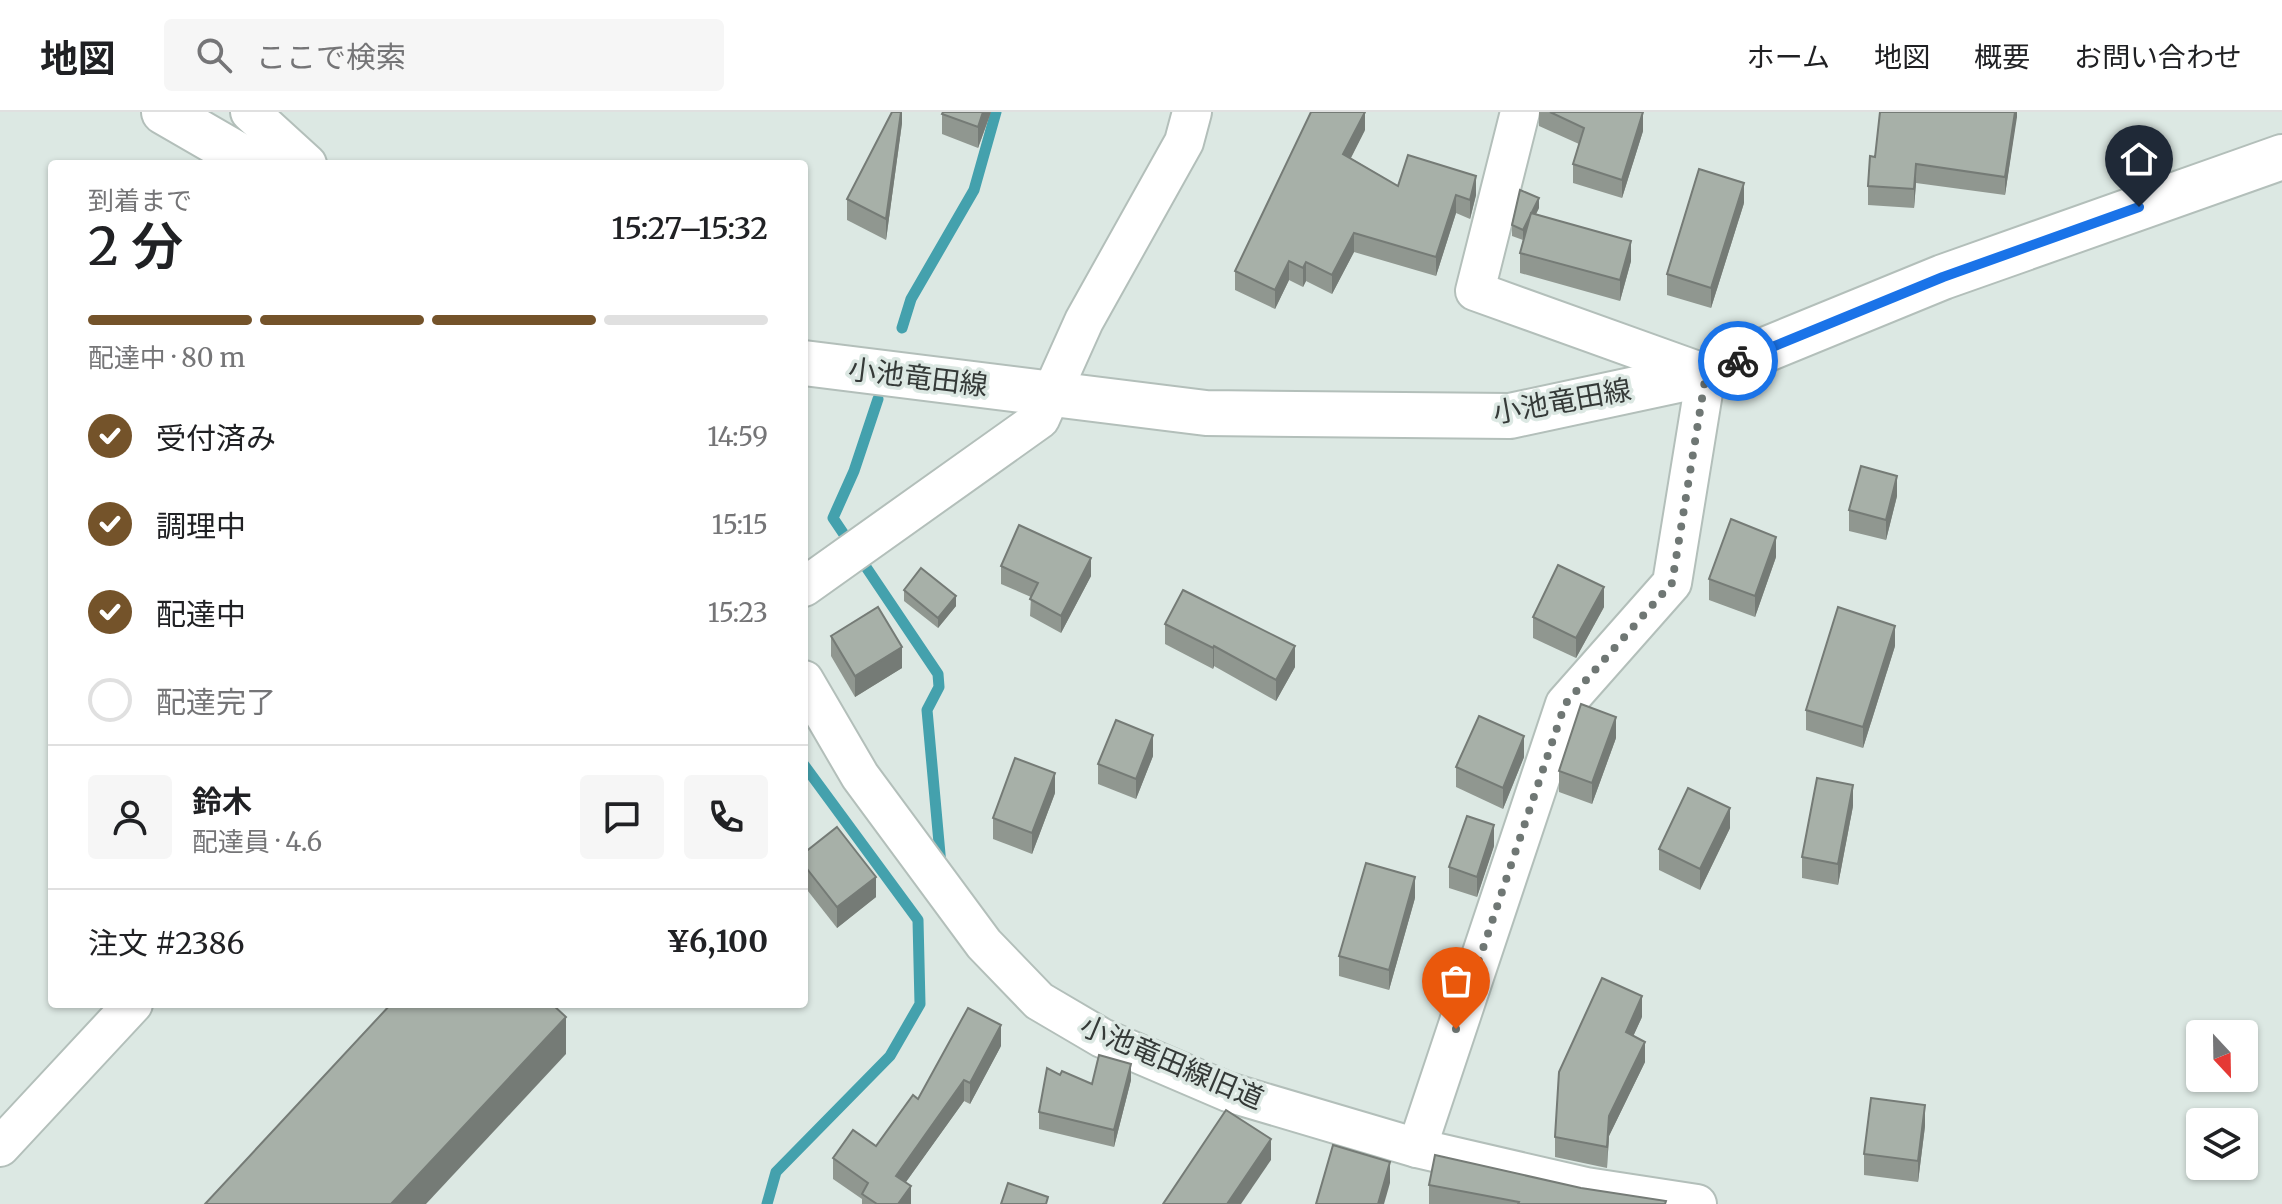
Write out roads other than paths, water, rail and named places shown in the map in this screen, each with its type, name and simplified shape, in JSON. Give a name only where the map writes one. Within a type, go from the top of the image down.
[{"type":"main road","points":[[164,112],[247,160]]},
{"type":"main road","name":"小池竜田線","points":[[808,364],[1206,413],[1510,416],[1706,374],[1943,277],[2282,157]]},
{"type":"street","points":[[250,112],[303,160]]},
{"type":"street","points":[[808,584],[1040,419],[1084,321],[1184,142],[1192,112]]},
{"type":"street","points":[[1417,1148],[1565,704],[1672,583],[1706,374],[1475,291],[1520,112]]},
{"type":"street","name":"小池竜田線旧道","points":[[808,687],[860,776],[984,944],[1039,1001],[1102,1038],[1228,1092],[1584,1196],[1697,1204]]},
{"type":"street","points":[[0,1147],[129,1008]]},
{"type":"waterway","points":[[902,328],[911,299],[974,190],[996,112]]},
{"type":"waterway","points":[[878,399],[854,471],[833,518],[938,674],[939,687],[927,710],[941,865]]},
{"type":"waterway","points":[[767,1204],[776,1172],[890,1056],[920,1004],[918,920],[808,770]]}]
